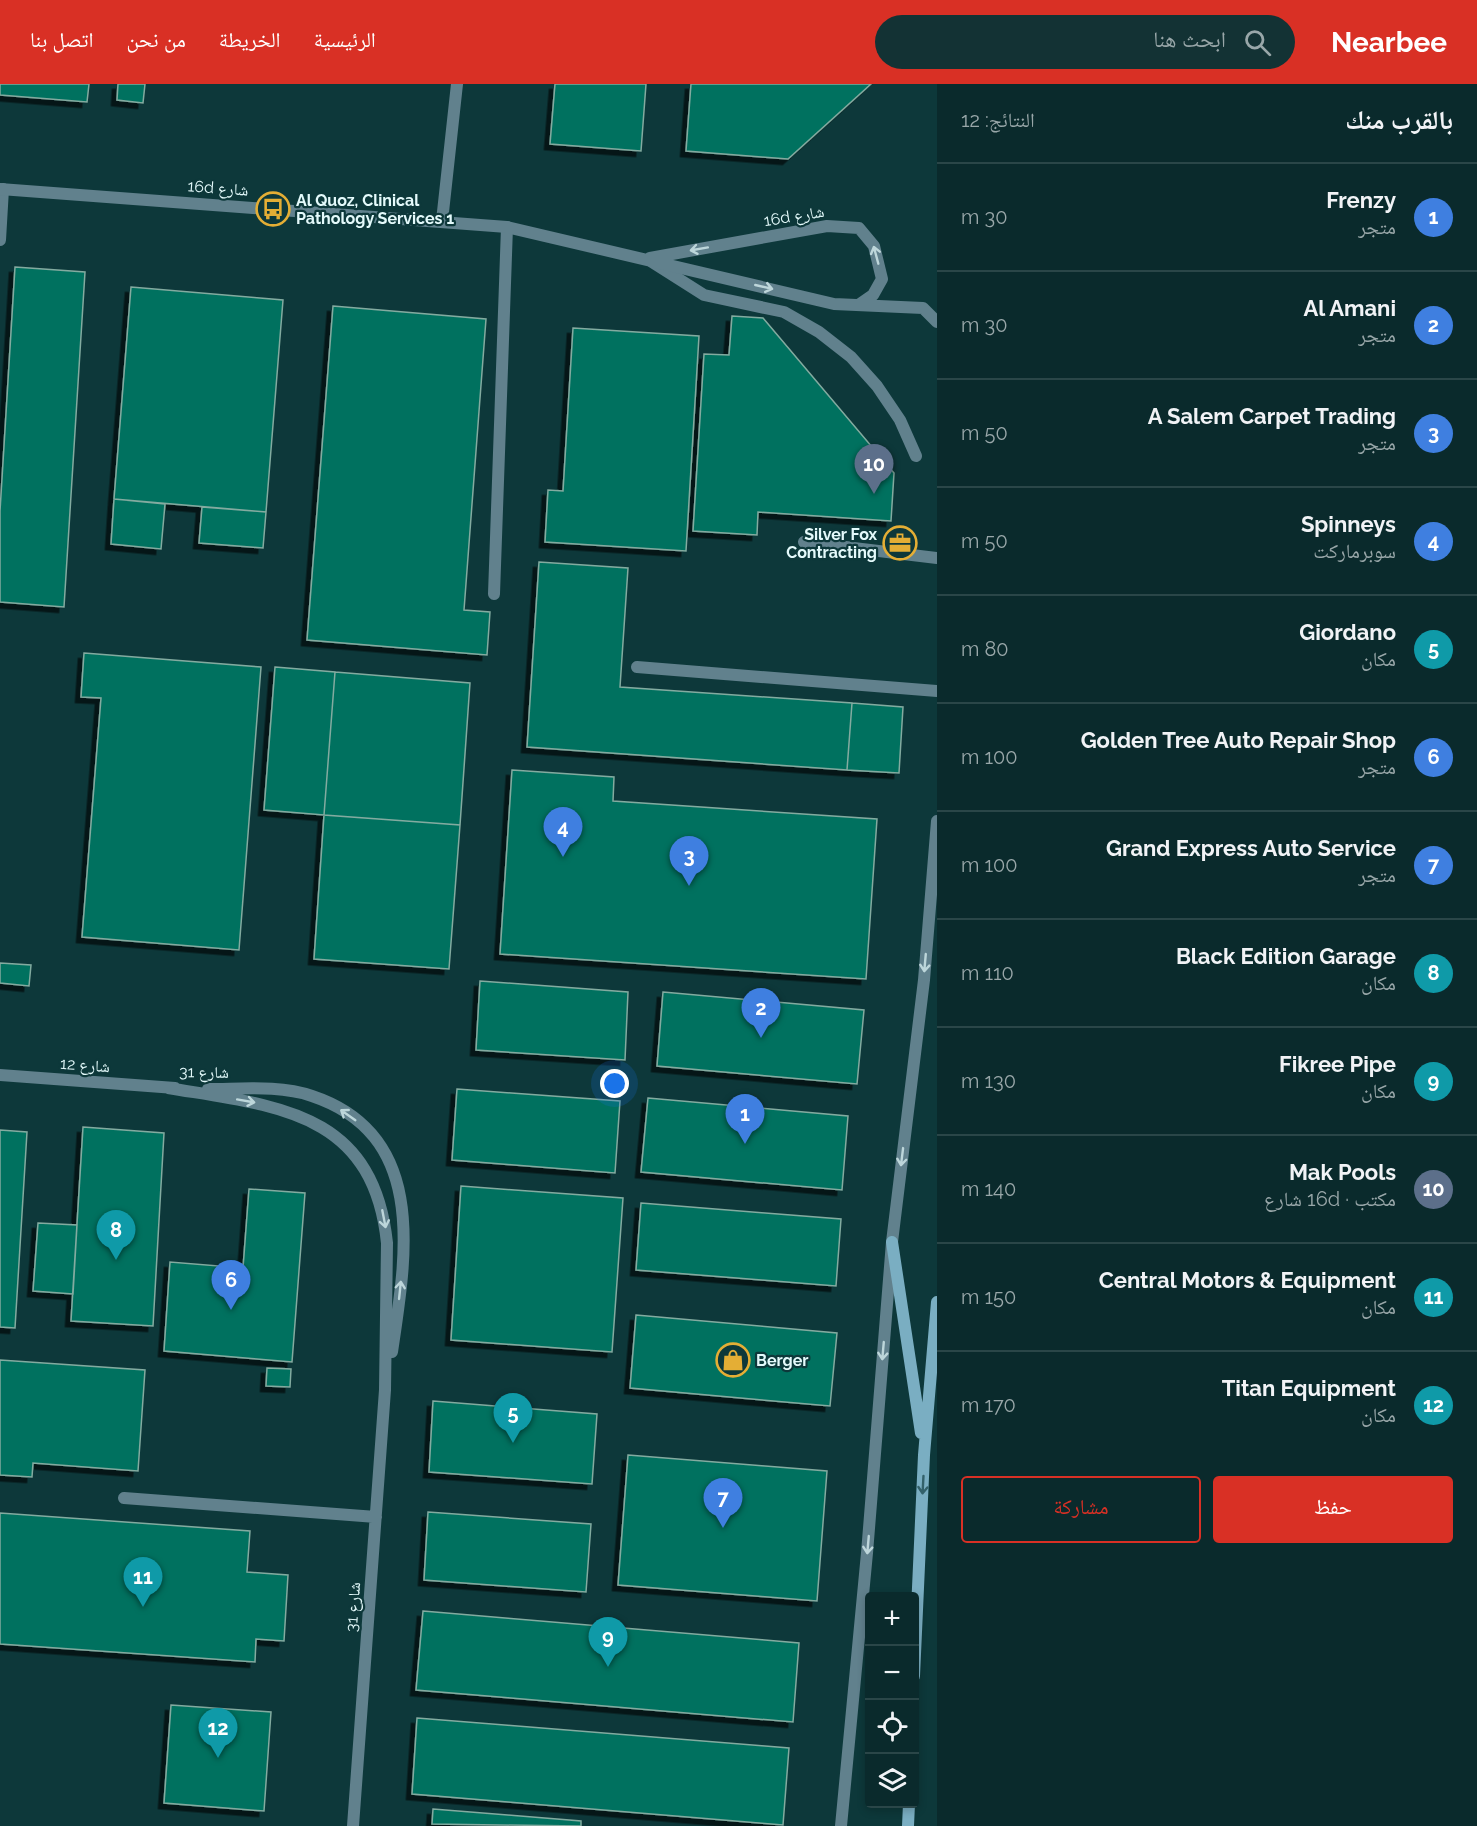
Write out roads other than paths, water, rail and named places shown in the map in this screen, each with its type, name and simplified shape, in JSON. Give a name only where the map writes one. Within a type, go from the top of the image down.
[{"type":"main road","points":[[892,1242],[924,1455]]},
{"type":"main road","points":[[916,1646],[924,1455],[937,1302]]},
{"type":"main road","points":[[908,1826],[909,1808]]},
{"type":"street","points":[[442,221],[457,84]]},
{"type":"street","points":[[0,240],[1,189]]},
{"type":"street","name":"16d شارع","points":[[1,189],[507,227],[834,304],[923,308],[937,322]]},
{"type":"street","name":"16d شارع","points":[[646,259],[827,226],[859,228],[874,246],[882,279],[873,295],[860,304]]},
{"type":"street","points":[[494,594],[507,227]]},
{"type":"street","points":[[646,259],[704,295],[784,312],[819,332],[851,357],[878,386],[900,420],[916,456]]},
{"type":"street","points":[[804,542],[937,558]]},
{"type":"street","points":[[637,667],[937,691]]},
{"type":"street","points":[[841,1826],[868,1542],[892,1242],[924,980],[937,821]]},
{"type":"street","name":"شارع 12","points":[[0,1075],[168,1088]]},
{"type":"street","name":"شارع 31","points":[[168,1088],[271,1089],[312,1095],[349,1114],[378,1143],[398,1179],[405,1220],[398,1316],[385,1390]]},
{"type":"street","name":"شارع 31","points":[[168,1088],[286,1110],[326,1130],[358,1160],[379,1200],[385,1221],[387,1243],[385,1390],[353,1826]]},
{"type":"street","points":[[124,1498],[376,1517]]},
{"type":"place","name":"Al Quoz, Clinical Pathology Services 1","points":[[273,209]]},
{"type":"place","name":"Mak Pools","points":[[874,494]]},
{"type":"place","name":"Silver Fox Contracting","points":[[900,543]]},
{"type":"place","name":"Spinneys","points":[[563,857]]},
{"type":"place","name":"A Salem Carpet Trading","points":[[689,886]]},
{"type":"place","name":"Al Amani","points":[[761,1038]]},
{"type":"place","name":"Frenzy","points":[[745,1144]]},
{"type":"place","name":"Black Edition Garage","points":[[116,1260]]},
{"type":"place","name":"Golden Tree Auto Repair Shop","points":[[231,1310]]},
{"type":"place","name":"Berger","points":[[733,1360]]},
{"type":"place","name":"Giordano","points":[[513,1443]]},
{"type":"place","name":"Grand Express Auto Service","points":[[723,1528]]},
{"type":"place","name":"Central Motors & Equipment","points":[[143,1607]]},
{"type":"place","name":"Fikree Pipe","points":[[608,1667]]},
{"type":"place","name":"Titan Equipment","points":[[218,1758]]}]
